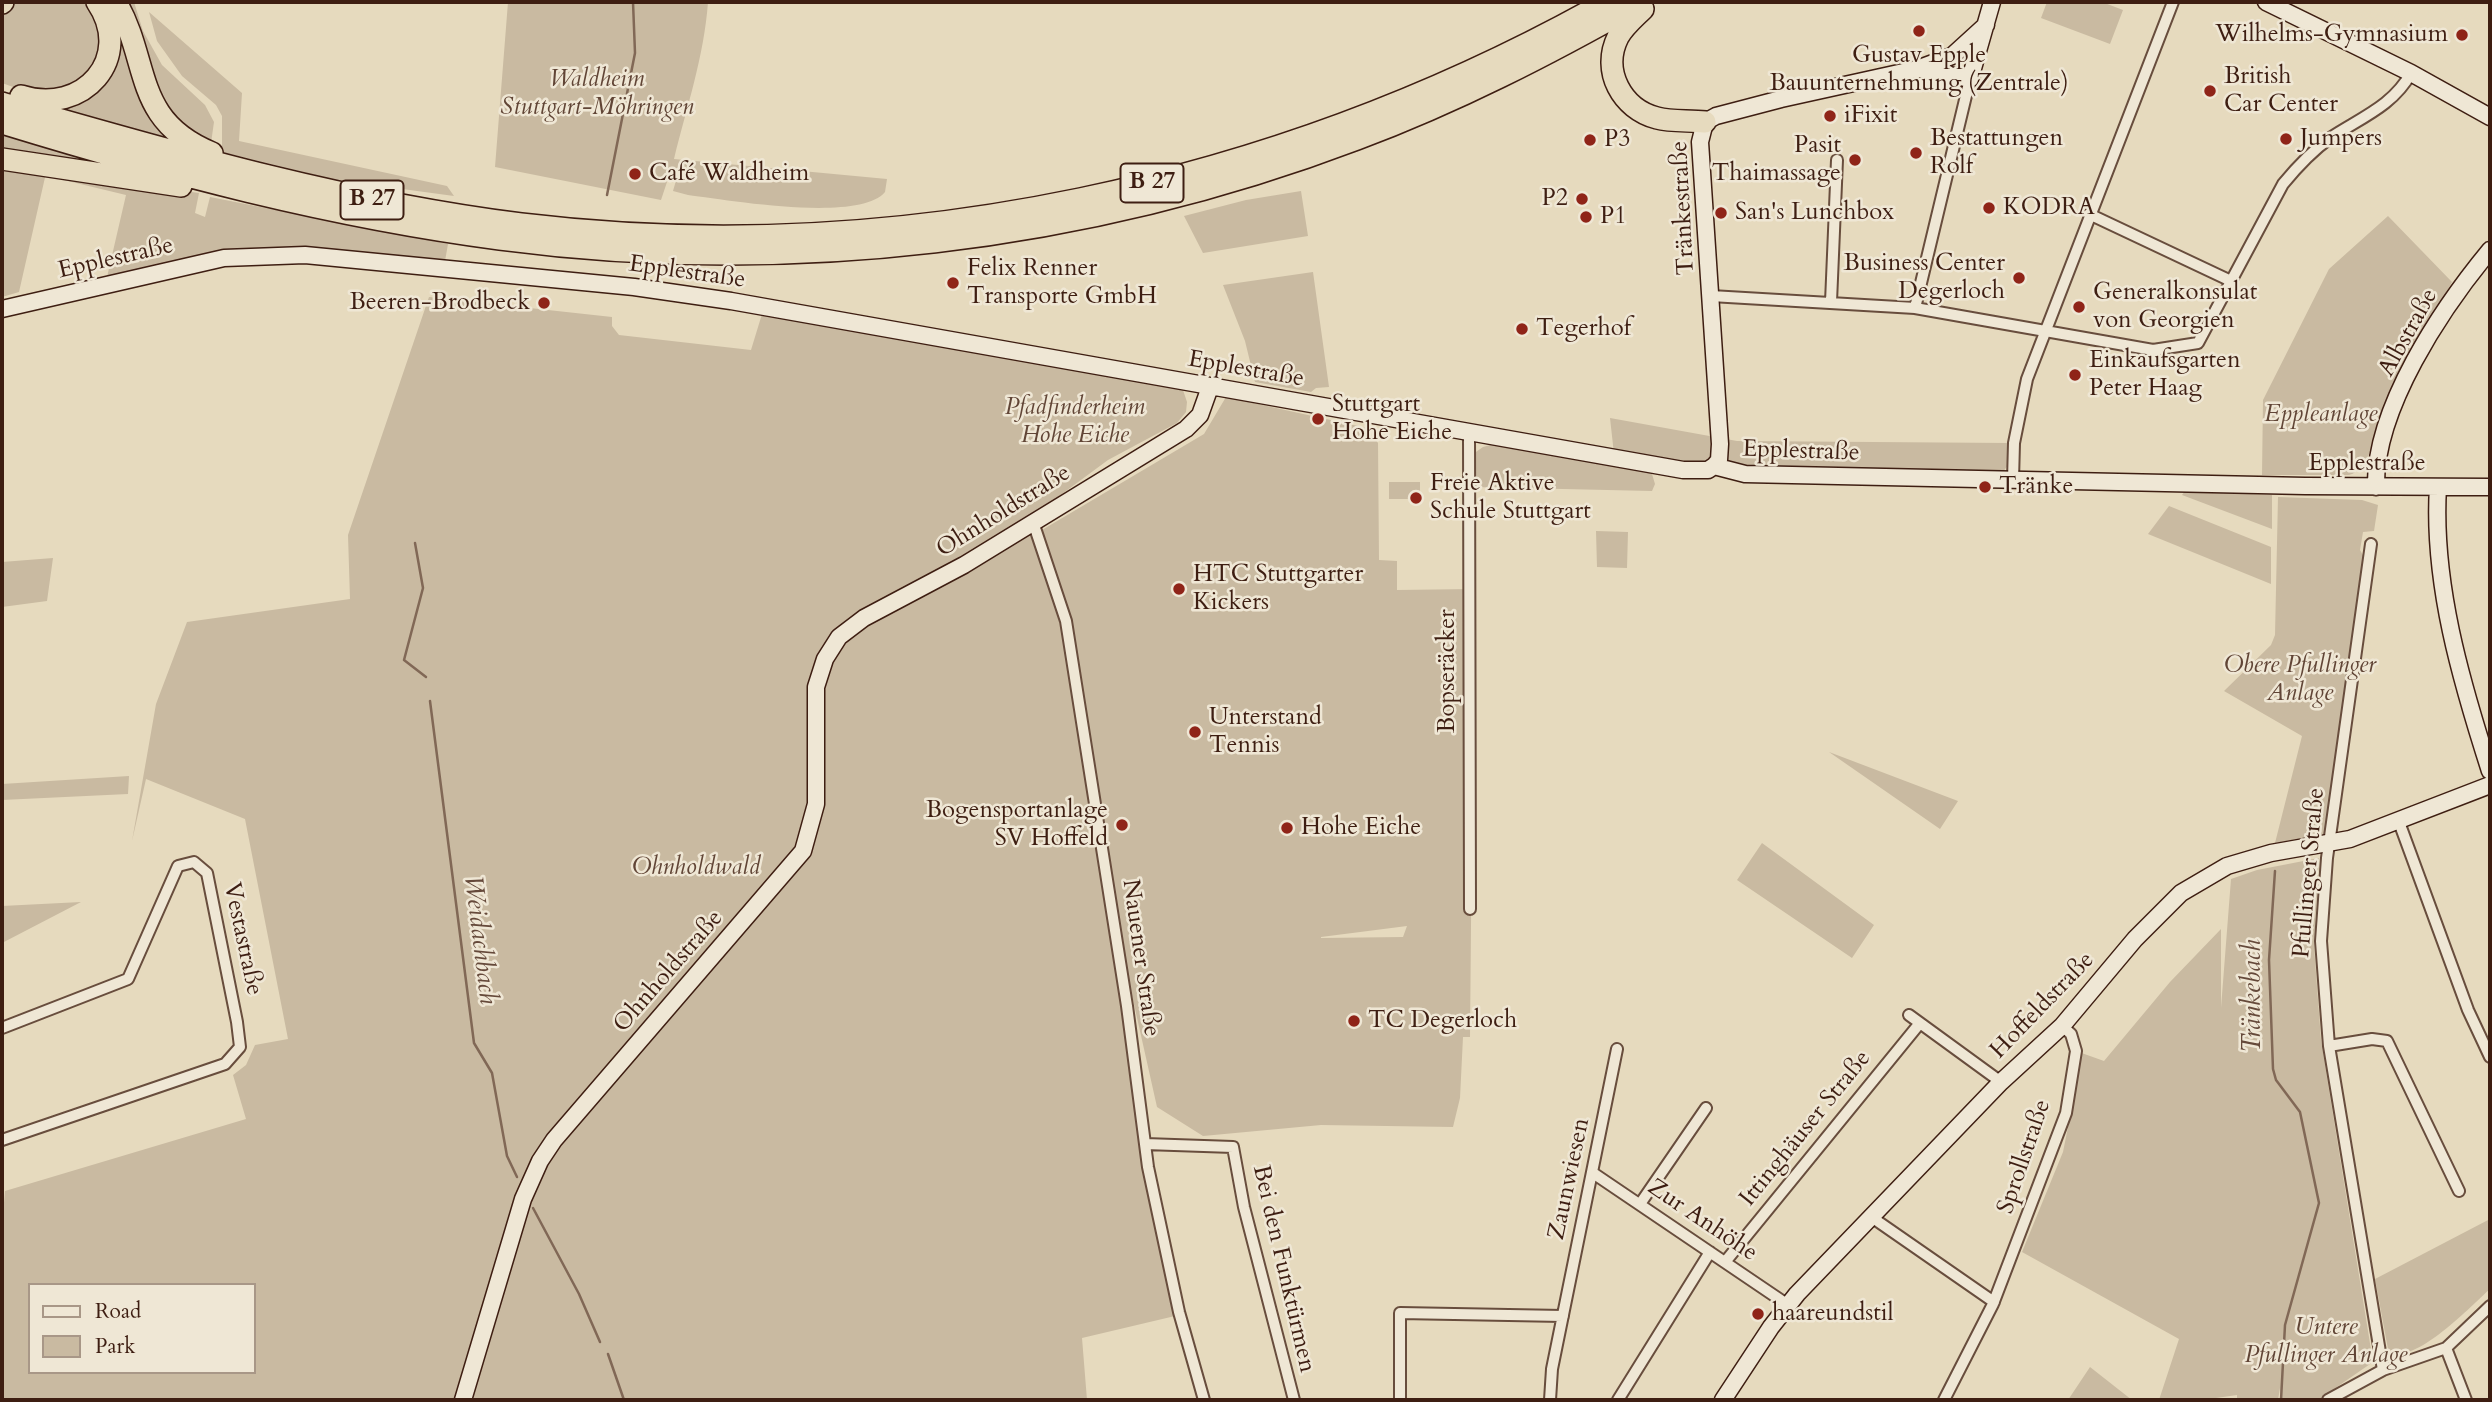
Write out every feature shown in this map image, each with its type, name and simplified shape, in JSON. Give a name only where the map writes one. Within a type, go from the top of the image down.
[{"type":"highway","points":[[2,90],[46,102],[69,99],[86,89],[102,70],[108,47],[108,26],[97,2]]},
{"type":"highway","name":"B 27","points":[[116,2],[155,107],[178,133],[216,155],[227,177]]},
{"type":"highway","name":"B 27","points":[[666,244],[890,228],[1061,204],[1172,178],[1267,151],[1413,96],[1532,41],[1606,2]]},
{"type":"highway","name":"B 27","points":[[2,123],[227,177],[640,243],[795,253],[891,246],[1065,222],[1178,197],[1270,170],[1422,113],[1540,58],[1641,2]]},
{"type":"highway","points":[[1650,2],[1627,24],[1614,47],[1613,75],[1618,89],[1643,113],[1659,119],[1705,122]]},
{"type":"highway","name":"B 27","points":[[2,103],[227,177]]},
{"type":"highway","name":"B 27","points":[[2,159],[203,189],[227,177]]},
{"type":"main road","points":[[1970,79],[1992,2]]},
{"type":"main road","points":[[2266,2],[2411,73],[2490,117]]},
{"type":"main road","name":"Tränkestraße","points":[[1714,466],[1719,460],[1720,444],[1700,142],[1705,122],[1716,116],[1917,69],[1952,56],[1986,24]]},
{"type":"main road","name":"Tränkestraße","points":[[1917,69],[1970,79]]},
{"type":"main road","name":"Albstraße","points":[[2376,487],[2381,446],[2409,374],[2463,282],[2490,250]]},
{"type":"main road","name":"Epplestraße","points":[[2,309],[224,258],[305,255],[634,287],[1683,470],[1708,470],[1714,466],[1745,474],[2490,487]]},
{"type":"main road","name":"Ohnholdstraße","points":[[463,1400],[523,1199],[540,1161],[554,1140],[803,851],[816,804],[817,687],[830,648],[849,627],[923,589],[1186,429],[1200,415],[1210,387]]},
{"type":"main road","points":[[2438,487],[2442,579],[2468,697],[2490,771]]},
{"type":"main road","name":"Hoffeldstraße","points":[[1723,1400],[1788,1305],[1870,1216],[2001,1082],[2086,1002],[2135,939],[2181,893],[2227,866],[2272,853],[2329,843],[2399,822],[2490,785]]},
{"type":"street","points":[[2013,480],[2019,408],[2044,329],[2173,2]]},
{"type":"street","points":[[1712,296],[1915,308],[2153,349],[2198,343],[2277,194],[2298,166],[2329,139],[2393,98],[2411,73]]},
{"type":"street","points":[[1915,308],[1970,79]]},
{"type":"street","points":[[1831,302],[1837,160]]},
{"type":"street","points":[[2089,214],[2231,281]]},
{"type":"street","name":"Bopseräcker","points":[[1469,433],[1470,909]]},
{"type":"street","name":"Nauener Straße","points":[[1033,522],[1066,621],[1127,1006],[1144,1138],[1180,1312],[1203,1400]]},
{"type":"street","name":"Pfullinger Straße","points":[[2371,544],[2329,843],[2321,941],[2329,1046],[2383,1370]]},
{"type":"street","points":[[2399,822],[2468,1010],[2490,1056]]},
{"type":"street","name":"Vestastraße","points":[[2,1028],[128,979],[178,866],[194,862],[207,873],[240,1047],[225,1064],[2,1140]]},
{"type":"street","points":[[1909,1015],[2001,1082]]},
{"type":"street","name":"Ittinghäuser Straße","points":[[1725,1262],[1920,1023]]},
{"type":"street","name":"Sprollstraße","points":[[1944,1400],[1994,1302],[2066,1113],[2076,1051],[2071,1034],[2062,1026]]},
{"type":"street","points":[[2329,1046],[2372,1039],[2387,1041],[2459,1191]]},
{"type":"street","name":"Zaunwiesen","points":[[1550,1400],[1552,1369],[1618,1049]]},
{"type":"street","points":[[1640,1204],[1706,1108]]},
{"type":"street","name":"Bei den Funktürmen","points":[[1144,1138],[1233,1147],[1244,1207],[1294,1400]]},
{"type":"street","name":"Zur Anhöhe","points":[[1592,1173],[1788,1305]]},
{"type":"street","points":[[1870,1216],[1994,1302]]},
{"type":"street","points":[[1618,1400],[1710,1252]]},
{"type":"street","points":[[2334,1399],[2383,1370],[2446,1348],[2490,1306]]},
{"type":"street","points":[[1400,1400],[1400,1313],[1563,1317]]},
{"type":"street","points":[[2446,1348],[2466,1400]]},
{"type":"green space","points":[[13,2],[85,2],[99,27],[100,48],[74,90],[41,97],[2,83],[2,13]]},
{"type":"green space","points":[[128,2],[134,2],[143,31],[162,65],[205,105],[214,122],[210,150],[183,134],[142,64],[144,33],[140,48]]},
{"type":"green space","name":"Waldheim Stuttgart-Möhringen","points":[[508,2],[708,2],[699,62],[674,159],[887,179],[885,192],[871,201],[849,206],[822,208],[761,204],[673,191],[679,170],[672,167],[661,200],[495,167]]},
{"type":"green space","points":[[2047,2],[2102,2],[2123,10],[2110,44],[2041,18]]},
{"type":"green space","points":[[149,12],[242,93],[239,141],[447,186],[454,196],[336,180],[222,152],[222,116],[216,105],[182,76],[157,41]]},
{"type":"green space","points":[[115,22],[129,64],[177,142],[53,108],[90,97]]},
{"type":"green space","points":[[2,135],[113,168],[2,156]]},
{"type":"green space","points":[[2,166],[199,193],[195,213],[205,217],[210,197],[448,244],[445,261],[252,248],[198,256],[107,277],[126,195],[47,176],[46,173],[19,292],[2,297]]},
{"type":"green space","points":[[1301,191],[1308,236],[1203,253],[1184,216],[1246,200]]},
{"type":"green space","name":"Eppleanlage","points":[[2388,216],[2452,282],[2398,378],[2367,457],[2356,472],[2349,475],[2262,475],[2263,400],[2329,269]]},
{"type":"green space","points":[[1313,272],[1329,387],[1316,388],[1311,392],[1255,382],[1245,341],[1223,285]]},
{"type":"green space","name":"Ohnholdwald","points":[[429,297],[612,317],[612,326],[619,335],[751,350],[762,314],[1183,390],[1187,402],[1186,412],[1177,423],[1108,460],[1028,519],[1055,586],[1042,530],[1204,434],[1226,397],[1367,428],[1378,443],[1379,560],[1397,561],[1397,590],[1474,589],[1470,1037],[1463,1037],[1460,1098],[1453,1127],[1321,1125],[1203,1136],[1157,1107],[1125,964],[1068,650],[1143,1148],[1175,1316],[1082,1338],[1087,1400],[2,1400],[2,1226],[5,1191],[246,1119],[233,1075],[246,1065],[255,1045],[288,1039],[245,819],[146,779],[132,841],[156,704],[187,622],[350,599],[348,535]],"holes":[[[1407,926],[1403,937],[1321,938]]]},
{"type":"green space","points":[[1610,418],[1737,441],[2009,443],[2008,465],[2003,472],[1747,468],[1732,461],[1688,465],[1614,454]]},
{"type":"green space","points":[[1494,444],[1645,469],[1652,474],[1655,484],[1652,491],[1473,487],[1473,454]]},
{"type":"green space","points":[[1389,482],[1420,482],[1420,499],[1389,499]]},
{"type":"green space","points":[[2185,491],[2272,495],[2272,529],[2182,495]]},
{"type":"green space","name":"Obere Pfullinger Anlage","points":[[2278,497],[2362,500],[2378,505],[2374,531],[2363,532],[2360,550],[2364,557],[2325,834],[2275,843],[2302,736],[2224,691],[2271,645],[2275,635]]},
{"type":"green space","points":[[2169,506],[2271,547],[2271,584],[2148,534]]},
{"type":"green space","points":[[1596,531],[1628,532],[1627,568],[1597,567]]},
{"type":"green space","points":[[53,558],[47,601],[2,607],[2,562]]},
{"type":"green space","points":[[1829,752],[1958,801],[1940,829]]},
{"type":"green space","points":[[129,776],[128,794],[2,800],[2,784]]},
{"type":"green space","points":[[1762,843],[1874,925],[1852,958],[1737,880]]},
{"type":"green space","name":"Untere Pfullinger Anlage","points":[[2319,858],[2314,946],[2321,1040],[2373,1362],[2318,1400],[2281,1400],[2280,1388],[2278,1400],[2237,1400],[2237,1395],[2202,1400],[2159,1400],[2179,1339],[2022,1252],[2063,1152],[2072,1107],[2076,1051],[2104,1061],[2170,982],[2221,929],[2221,1008],[2231,879],[2257,870]]},
{"type":"green space","points":[[81,902],[2,943],[2,906]]},
{"type":"green space","points":[[2490,1219],[2490,1289],[2425,1344],[2411,1351],[2398,1353],[2388,1349],[2375,1279]]},
{"type":"green space","points":[[2090,1367],[2132,1400],[2068,1400]]},
{"type":"waterway","name":"Weidachbach","points":[[607,195],[635,53],[633,2]]},
{"type":"waterway","name":"Weidachbach","points":[[415,543],[423,588],[404,660],[426,677]]},
{"type":"waterway","name":"Weidachbach","points":[[430,701],[474,1043],[492,1073],[507,1156],[517,1177]]},
{"type":"waterway","name":"Tränkebach","points":[[2275,871],[2269,960],[2273,1069],[2276,1080],[2300,1112],[2319,1203],[2285,1325],[2281,1400]]},
{"type":"waterway","name":"Weidachbach","points":[[533,1208],[579,1294],[600,1342]]},
{"type":"waterway","name":"Weidachbach","points":[[608,1354],[624,1400]]},
{"type":"place","name":"Gustav Epple Bauunternehmung (Zentrale)","points":[[1919,31]]},
{"type":"place","name":"Wilhelms-Gymnasium","points":[[2462,35]]},
{"type":"place","name":"British Car Center","points":[[2210,91]]},
{"type":"place","name":"iFixit","points":[[1830,116]]},
{"type":"place","name":"Jumpers","points":[[2286,139]]},
{"type":"place","name":"P3","points":[[1590,140]]},
{"type":"place","name":"Bestattungen Rolf","points":[[1916,153]]},
{"type":"place","name":"Pasit Thaimassage","points":[[1855,160]]},
{"type":"place","name":"Café Waldheim","points":[[635,174]]},
{"type":"place","name":"P2","points":[[1582,199]]},
{"type":"place","name":"KODRA","points":[[1989,208]]},
{"type":"place","name":"San's Lunchbox","points":[[1721,213]]},
{"type":"place","name":"P1","points":[[1586,217]]},
{"type":"place","name":"Business Center Degerloch","points":[[2019,278]]},
{"type":"place","name":"Felix Renner Transporte GmbH","points":[[953,283]]},
{"type":"place","name":"Beeren-Brodbeck","points":[[544,303]]},
{"type":"place","name":"Generalkonsulat von Georgien","points":[[2079,307]]},
{"type":"place","name":"Tegerhof","points":[[1522,329]]},
{"type":"place","name":"Einkaufsgarten Peter Haag","points":[[2075,375]]},
{"type":"place","name":"Stuttgart Hohe Eiche","points":[[1318,419]]},
{"type":"place","name":"Tränke","points":[[1985,487]]},
{"type":"place","name":"Freie Aktive Schule Stuttgart","points":[[1416,498]]},
{"type":"place","name":"HTC Stuttgarter Kickers","points":[[1179,589]]},
{"type":"place","name":"Unterstand Tennis","points":[[1195,732]]},
{"type":"place","name":"Bogensportanlage SV Hoffeld","points":[[1122,825]]},
{"type":"place","name":"Hohe Eiche","points":[[1287,828]]},
{"type":"place","name":"TC Degerloch","points":[[1354,1021]]},
{"type":"place","name":"haareundstil","points":[[1758,1314]]},
{"type":"park label","name":"Pfadfinderheim Hohe Eiche","points":[[1075,422]]}]
